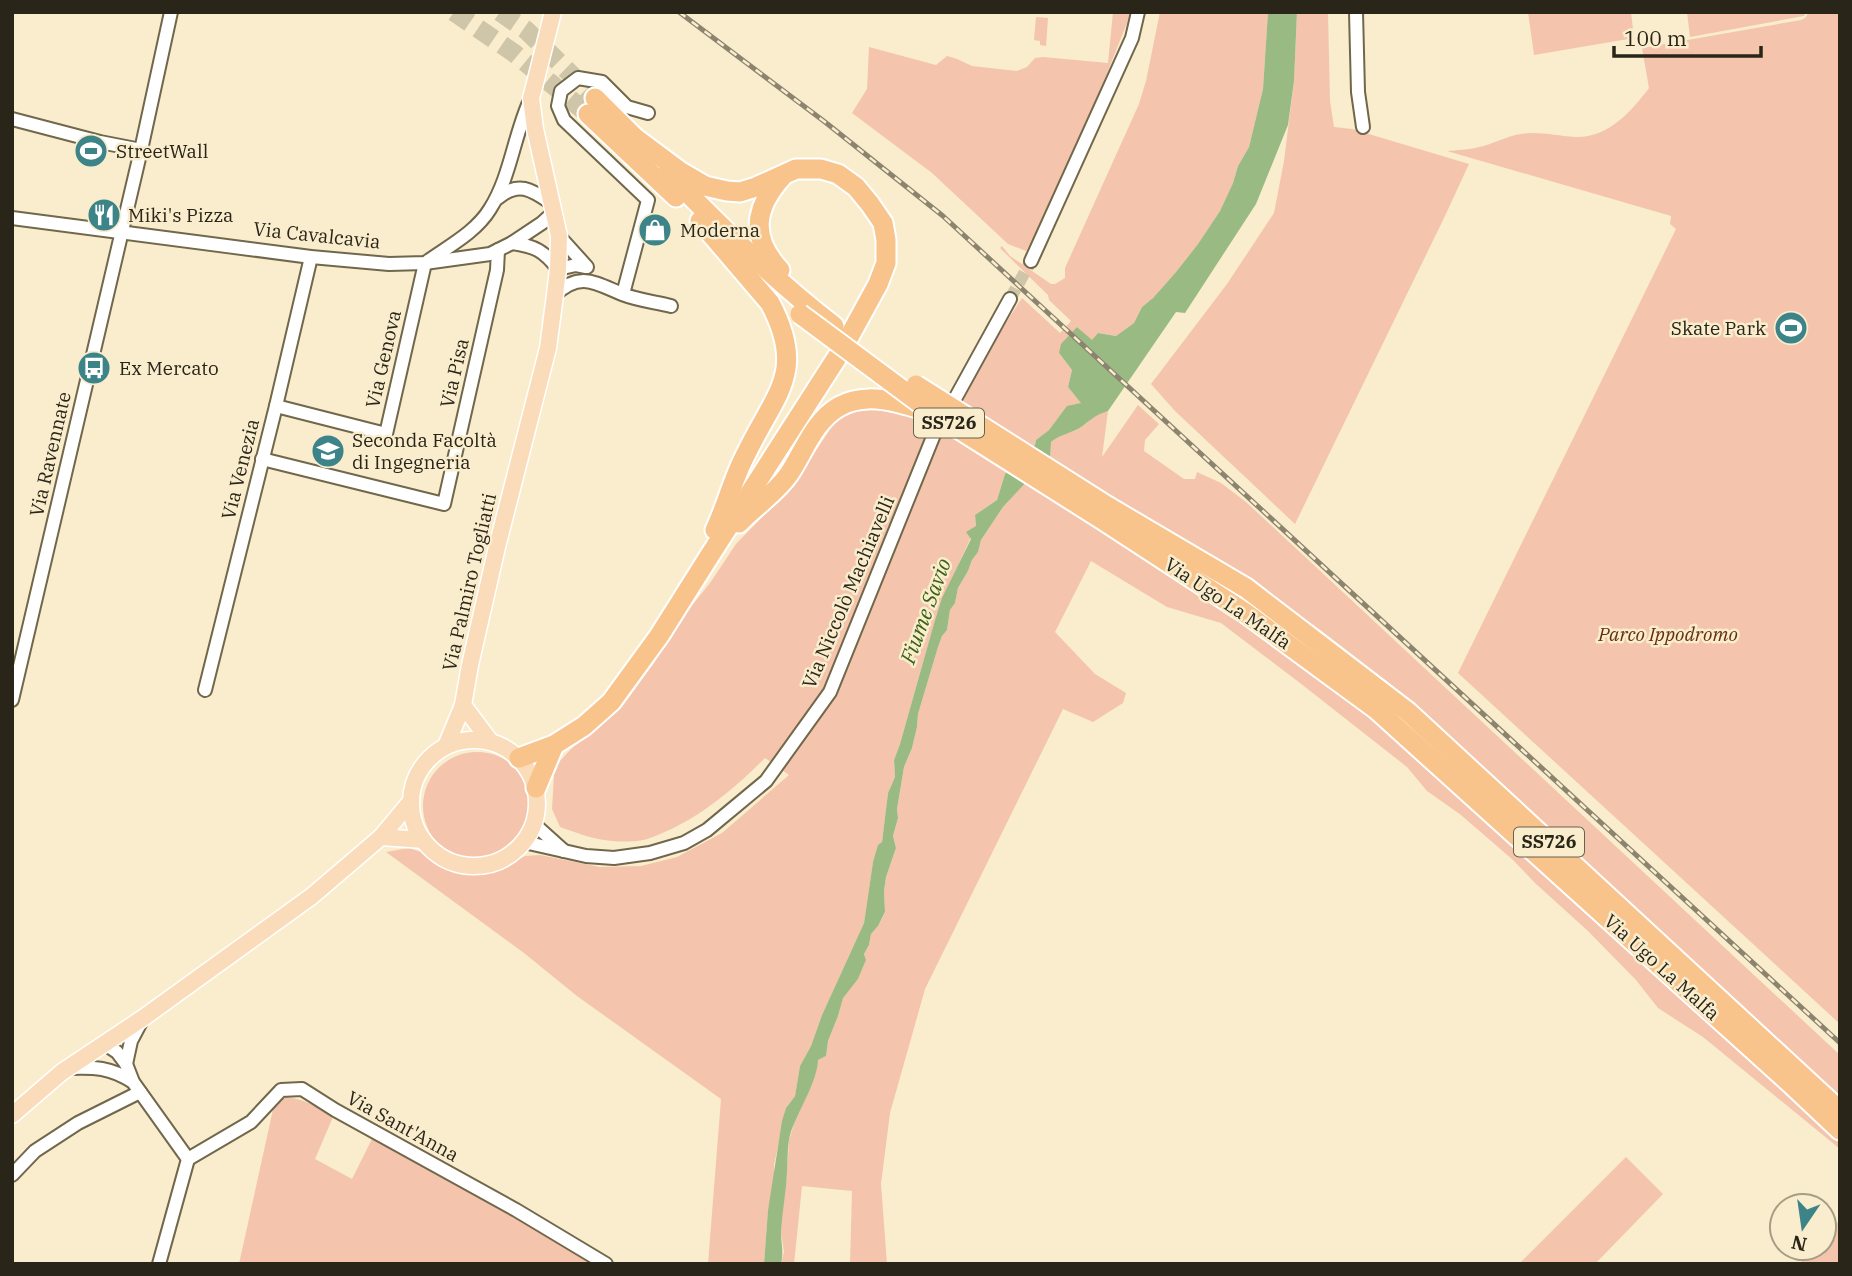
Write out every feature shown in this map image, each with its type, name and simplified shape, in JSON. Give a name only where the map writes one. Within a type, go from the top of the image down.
[{"type":"highway","name":"Via Ugo La Malfa","points":[[1840,1111],[1408,712],[1246,588],[1106,514],[934,422],[800,314],[700,221],[592,106],[630,134],[725,231],[798,298],[834,326],[1106,514],[1376,709],[1840,1130]]},
{"type":"highway","points":[[519,758],[554,746],[584,726],[611,702],[659,636],[842,348],[878,284],[886,263],[883,223],[856,187],[838,174],[821,169],[796,169],[740,191],[705,187],[630,134]]},
{"type":"highway","points":[[783,176],[766,197],[761,209],[759,237],[772,261],[834,326]]},
{"type":"highway","points":[[659,636],[719,521],[746,454],[778,397],[788,360],[787,346],[770,303],[700,221]]},
{"type":"highway","points":[[710,555],[752,509],[775,491],[818,426],[844,403],[867,398],[904,404],[934,422]]},
{"type":"highway","points":[[536,788],[554,746]]},
{"type":"main road","points":[[533,92],[553,12]]},
{"type":"main road","name":"Via Palmiro Togliatti","points":[[446,746],[463,705],[497,547],[548,348],[558,269],[559,236],[537,142],[533,92]]},
{"type":"main road","points":[[463,705],[490,741]]},
{"type":"main road","points":[[466,740],[490,741],[505,747],[519,758],[530,772],[538,804],[534,824],[524,842],[506,858],[487,865],[467,866],[440,856],[423,840],[413,821],[413,785],[420,770],[433,754],[446,746],[466,740]]},
{"type":"main road","points":[[12,1115],[65,1070],[143,1018],[312,896],[381,837],[411,801]]},
{"type":"main road","points":[[381,837],[423,840]]},
{"type":"street","name":"Via Ravennate","points":[[12,700],[171,12]]},
{"type":"street","points":[[1031,261],[1132,38],[1138,12]]},
{"type":"street","points":[[1356,12],[1358,92],[1363,127]]},
{"type":"street","points":[[623,294],[648,200],[564,120],[558,106],[561,91],[578,78],[602,82],[627,107],[648,113]]},
{"type":"street","points":[[425,263],[467,233],[489,211],[503,184],[523,115],[533,92]]},
{"type":"street","points":[[12,119],[141,150]]},
{"type":"street","points":[[495,200],[514,188],[526,189],[538,194],[552,207]]},
{"type":"street","name":"Via Cavalcavia","points":[[12,218],[310,257],[389,264],[425,263],[490,254],[542,223],[552,207]]},
{"type":"street","points":[[559,236],[601,284]]},
{"type":"street","points":[[512,243],[529,245],[541,251],[558,269],[576,265],[586,267]]},
{"type":"street","name":"Via Pisa","points":[[262,459],[444,504],[497,270],[498,250]]},
{"type":"street","name":"Via Venezia","points":[[205,690],[310,257]]},
{"type":"street","name":"Via Genova","points":[[276,406],[386,434],[425,263]]},
{"type":"street","points":[[555,295],[573,282],[587,281],[623,294],[671,306]]},
{"type":"street","points":[[956,397],[1010,299]]},
{"type":"street","name":"Via Niccolò Machiavelli","points":[[524,842],[586,856],[614,858],[650,853],[684,843],[707,830],[766,781],[830,692],[934,422]]},
{"type":"street","points":[[534,824],[564,851]]},
{"type":"street","points":[[123,1069],[131,1041],[143,1018]]},
{"type":"street","points":[[105,1044],[117,1052],[123,1069],[188,1159],[159,1264]]},
{"type":"street","points":[[12,1103],[65,1070],[123,1069]]},
{"type":"street","points":[[12,1175],[35,1151],[137,1087]]},
{"type":"street","name":"Via Sant'Anna","points":[[188,1159],[250,1122],[281,1090],[302,1090],[516,1210],[606,1264]]},
{"type":"green space","points":[[1113,12],[1130,12],[1068,167],[1026,251],[1008,244],[932,173],[852,113],[867,89],[869,47],[936,65],[947,56],[972,66],[1017,71],[1027,67],[1035,58],[1043,57],[1108,63]]},
{"type":"green space","points":[[1160,12],[1268,12],[1263,89],[1249,147],[1238,166],[1220,211],[1176,272],[1142,307],[1134,323],[1116,336],[1098,333],[1092,341],[1077,327],[1059,353],[1072,370],[1068,387],[1082,403],[1067,407],[1049,430],[1036,440],[1035,445],[1005,474],[997,500],[975,515],[976,526],[933,627],[894,760],[895,777],[888,793],[882,842],[873,862],[864,923],[800,1066],[795,1096],[786,1108],[774,1165],[764,1264],[708,1264],[721,1099],[577,996],[524,953],[386,852],[409,848],[427,854],[447,867],[473,874],[499,870],[525,856],[540,855],[600,867],[641,866],[677,857],[722,833],[789,775],[765,758],[726,794],[697,814],[667,831],[642,840],[606,840],[573,832],[560,827],[552,809],[554,775],[560,761],[622,707],[736,544],[799,476],[835,422],[863,406],[907,413],[945,436],[972,383],[1022,298],[1060,333],[1071,321],[1000,248],[1002,246],[1010,256],[1051,284],[1065,278],[1065,268],[1139,104]]},
{"type":"green space","points":[[1297,12],[1328,12],[1330,101],[1334,127],[1352,129],[1469,164],[1295,524],[1175,411],[1151,384],[1227,284],[1274,213],[1294,81]]},
{"type":"green space","points":[[1528,12],[1631,12],[1634,38],[1534,55]]},
{"type":"green space","points":[[1687,12],[1806,12],[1804,16],[1690,37]]},
{"type":"green space","name":"Parco Ippodromo","points":[[1809,12],[1840,12],[1840,1024],[1458,673],[1676,229],[1670,224],[1671,216],[1447,151],[1475,148],[1528,133],[1575,137],[1598,133],[1618,122],[1649,88],[1642,48],[1801,20]]},
{"type":"green space","points":[[1036,17],[1048,18],[1046,46],[1034,40]]},
{"type":"green space","points":[[1138,405],[1159,424],[1145,440],[1144,451],[1184,479],[1195,479],[1197,472],[1221,483],[1246,502],[1840,1055],[1840,1100],[1389,683],[1319,629],[1222,563],[1127,506],[1106,534],[1231,611],[1370,710],[1840,1141],[1840,1149],[1703,1037],[1658,1008],[1636,980],[1588,931],[1513,860],[1461,815],[1427,791],[1407,767],[1300,683],[1221,623],[1167,607],[1091,561],[1055,632],[1095,674],[1126,693],[1123,703],[1093,722],[1063,709],[925,989],[890,1113],[881,1184],[887,1264],[850,1264],[852,1191],[802,1186],[794,1264],[781,1264],[784,1252],[782,1212],[789,1140],[818,1060],[826,1056],[828,1041],[843,997],[858,979],[866,960],[864,954],[871,934],[885,913],[884,891],[896,848],[893,836],[898,818],[904,767],[912,748],[918,714],[938,647],[947,630],[950,610],[955,603],[958,588],[978,552],[981,540],[1051,442],[1059,435],[1075,431],[1094,415],[1108,411],[1102,457]]},
{"type":"green space","points":[[477,752],[498,756],[515,768],[527,785],[531,806],[527,827],[515,844],[498,856],[477,860],[456,856],[439,844],[427,827],[423,806],[427,785],[439,768],[456,756]]},
{"type":"green space","points":[[284,1097],[304,1101],[333,1117],[315,1159],[352,1179],[373,1137],[597,1264],[239,1264],[274,1105]]},
{"type":"green space","points":[[1626,1157],[1663,1194],[1595,1264],[1519,1264]]},
{"type":"green space","points":[[1840,1220],[1840,1264],[1799,1264],[1838,1262]]},
{"type":"shaded area","points":[[1268,12],[1297,12],[1294,81],[1288,125],[1256,204],[1185,313],[1176,312],[1108,411],[1051,442],[1050,456],[1003,507],[981,540],[978,552],[958,588],[955,603],[950,610],[947,630],[938,647],[918,714],[912,748],[904,767],[898,818],[893,836],[896,848],[884,891],[885,912],[871,934],[864,954],[866,960],[858,979],[843,998],[828,1041],[826,1056],[818,1060],[814,1078],[793,1126],[788,1149],[781,1264],[764,1264],[768,1210],[782,1121],[786,1108],[795,1096],[800,1066],[864,923],[873,862],[878,845],[882,842],[888,793],[895,777],[894,760],[942,598],[971,539],[966,532],[976,526],[975,515],[997,500],[1005,474],[1035,445],[1036,440],[1049,430],[1067,406],[1081,403],[1068,387],[1072,370],[1059,353],[1061,344],[1077,327],[1092,340],[1098,333],[1116,336],[1134,323],[1142,307],[1176,272],[1220,211],[1238,166],[1249,147],[1263,89]]},
{"type":"tunnel","points":[[454,12],[514,53],[588,114]]},
{"type":"tunnel","points":[[500,12],[526,30],[595,98]]},
{"type":"tunnel","points":[[1010,299],[1031,261]]},
{"type":"railway","points":[[679,12],[825,122],[943,216],[1840,1043]]},
{"type":"place","name":"StreetWall","points":[[91,151]]},
{"type":"place","name":"Miki's Pizza","points":[[104,215]]},
{"type":"place","name":"Moderna","points":[[655,230]]},
{"type":"place","name":"Skate Park","points":[[1791,328]]},
{"type":"place","name":"Ex Mercato","points":[[94,368]]},
{"type":"place","name":"Seconda Facoltà di Ingegneria","points":[[328,451]]},
{"type":"water label","name":"Fiume Savio","points":[[926,611]]}]
